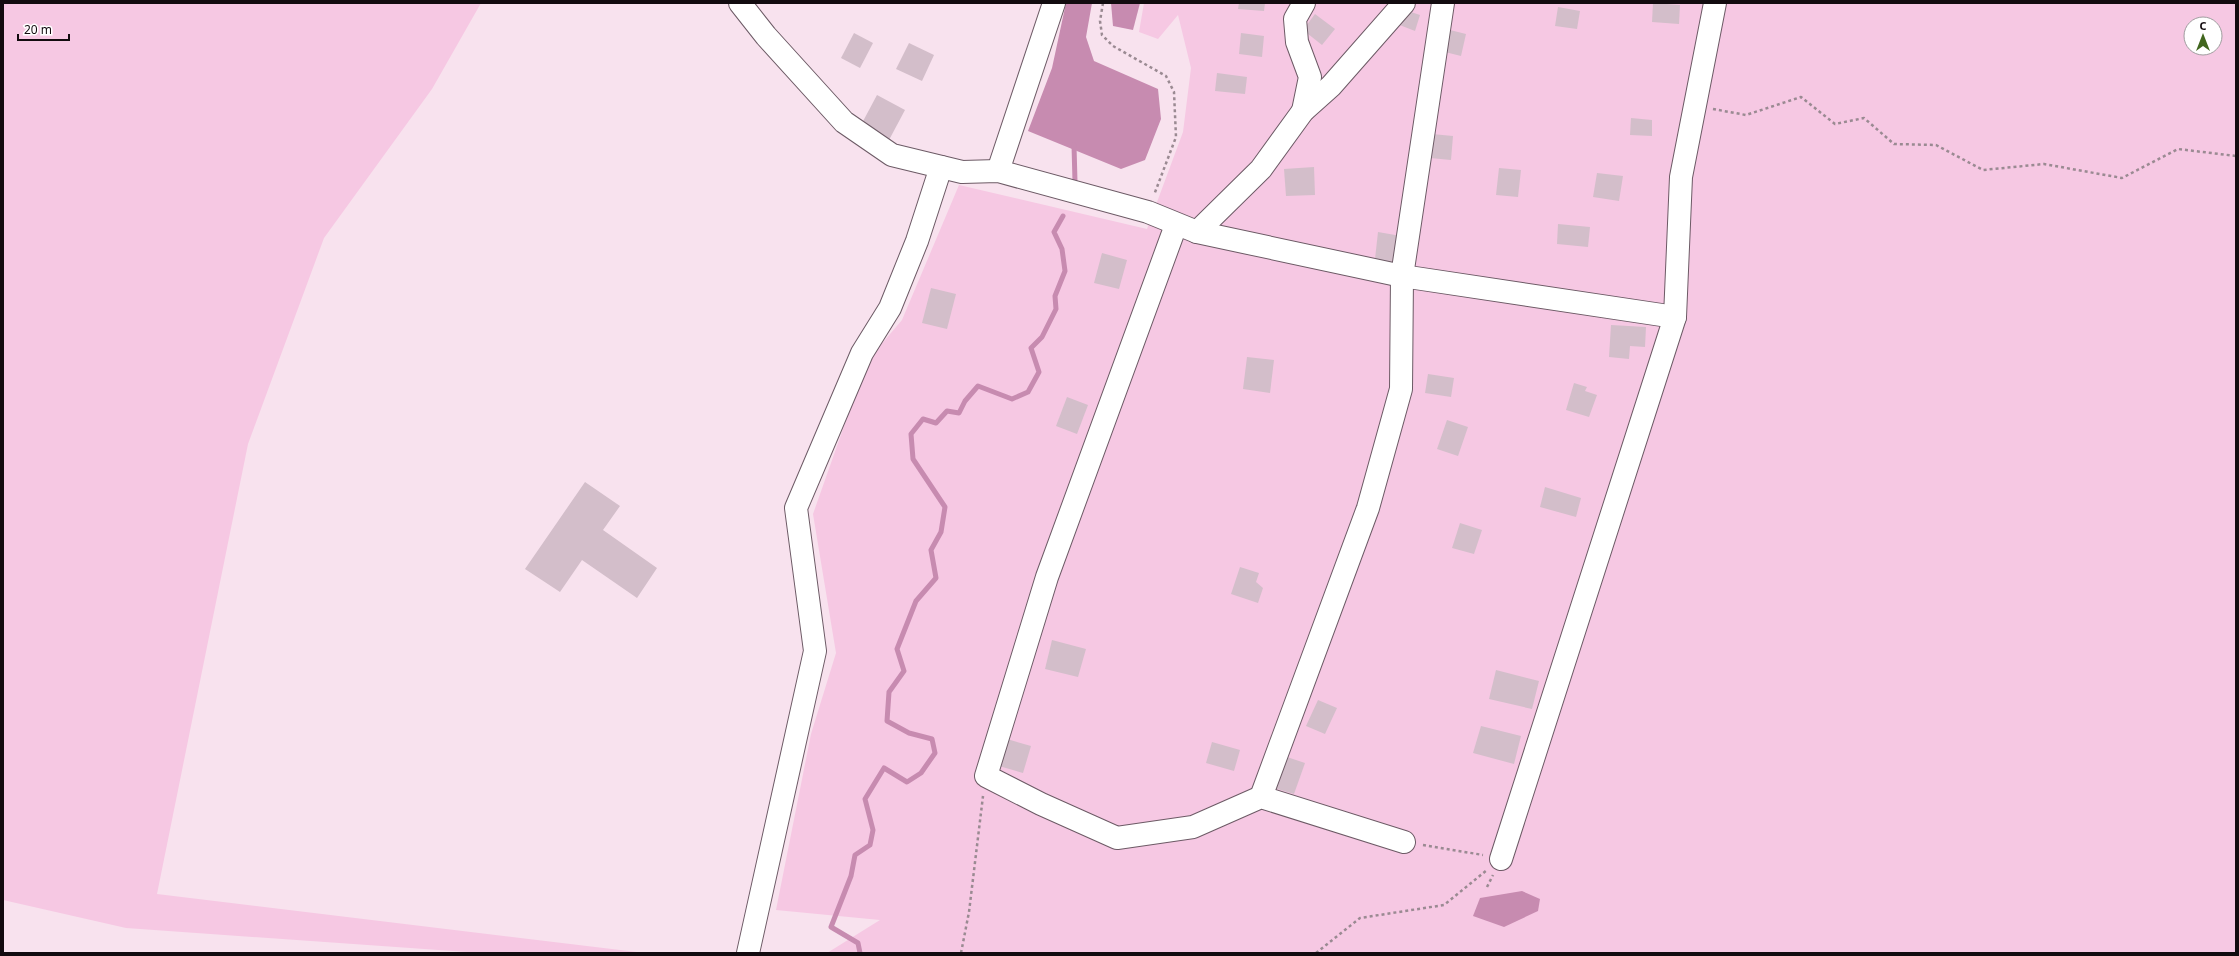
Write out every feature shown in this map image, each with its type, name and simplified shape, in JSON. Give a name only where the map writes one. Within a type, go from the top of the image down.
[{"type":"street","points":[[740,3],[766,36],[844,122],[892,155],[962,172],[998,171],[1148,212],[1176,225],[1197,232],[1402,276],[1675,317]]},
{"type":"street","points":[[998,171],[1054,3]]},
{"type":"street","points":[[1303,110],[1310,76],[1297,42],[1295,19],[1304,3]]},
{"type":"street","points":[[1197,232],[1260,169],[1303,110],[1331,86],[1404,3]]},
{"type":"street","points":[[1262,797],[1368,508],[1401,389],[1402,276],[1443,3]]},
{"type":"street","points":[[1501,859],[1675,317],[1681,177],[1715,3]]},
{"type":"street","points":[[748,953],[815,651],[796,508],[862,353],[890,308],[917,241],[941,167]]},
{"type":"street","points":[[1176,225],[1047,577],[986,776],[1041,804],[1117,838],[1193,827],[1262,797],[1404,842]]},
{"type":"path","points":[[1103,3],[1100,21],[1102,35],[1113,46],[1166,76],[1174,92],[1176,137],[1148,212]]},
{"type":"path","points":[[1695,106],[1746,115],[1801,97],[1835,124],[1864,118],[1894,144],[1936,145],[1983,170],[2044,164],[2122,178],[2178,149],[2236,156]]},
{"type":"path","points":[[961,953],[969,912],[976,846],[986,776]]},
{"type":"path","points":[[1404,842],[1501,859]]},
{"type":"path","points":[[1316,953],[1360,918],[1444,905],[1501,859]]},
{"type":"shaded area","points":[[3,3],[481,3],[432,89],[324,238],[248,444],[157,894],[645,953],[481,953],[126,928],[3,900]]},
{"type":"shaded area","points":[[1066,3],[1092,3],[1086,37],[1094,61],[1158,89],[1161,119],[1145,160],[1121,169],[1028,131],[1052,68]]},
{"type":"shaded area","points":[[1111,3],[1140,3],[1133,30],[1113,26]]},
{"type":"shaded area","points":[[1144,3],[2236,3],[2236,953],[827,953],[880,920],[776,910],[811,734],[836,653],[813,514],[867,361],[902,320],[959,185],[1147,229],[1183,132],[1191,68],[1178,15],[1158,39],[1139,32]]},
{"type":"shaded area","points":[[1522,891],[1540,899],[1538,911],[1504,927],[1473,916],[1480,898]]},
{"type":"building","points":[[1239,3],[1265,3],[1264,11],[1238,9]]},
{"type":"building","points":[[1653,3],[1680,5],[1679,24],[1652,22]]},
{"type":"building","points":[[1558,7],[1580,11],[1577,29],[1555,26]]},
{"type":"building","points":[[1402,9],[1420,15],[1415,31],[1397,24]]},
{"type":"building","points":[[1315,14],[1335,29],[1322,45],[1303,30]]},
{"type":"building","points":[[1446,29],[1466,34],[1461,56],[1441,51]]},
{"type":"building","points":[[854,33],[873,43],[860,68],[841,58]]},
{"type":"building","points":[[1241,33],[1264,36],[1262,57],[1239,54]]},
{"type":"building","points":[[909,43],[934,55],[922,81],[896,69]]},
{"type":"building","points":[[1217,73],[1247,77],[1245,94],[1215,91]]},
{"type":"building","points":[[877,95],[905,110],[889,140],[861,125]]},
{"type":"building","points":[[1631,118],[1652,120],[1652,136],[1630,135]]},
{"type":"building","points":[[1432,134],[1453,136],[1451,160],[1430,158]]},
{"type":"building","points":[[1314,167],[1315,195],[1286,196],[1284,169]]},
{"type":"building","points":[[1499,168],[1521,170],[1518,197],[1496,195]]},
{"type":"building","points":[[1597,173],[1623,176],[1619,201],[1593,197]]},
{"type":"building","points":[[1558,224],[1590,227],[1588,247],[1557,244]]},
{"type":"building","points":[[1378,232],[1401,236],[1397,271],[1374,268]]},
{"type":"building","points":[[1102,253],[1127,260],[1119,289],[1094,283]]},
{"type":"building","points":[[931,288],[956,294],[947,329],[922,323]]},
{"type":"building","points":[[1611,325],[1646,327],[1645,347],[1630,346],[1629,359],[1609,357]]},
{"type":"building","points":[[1247,357],[1274,360],[1270,393],[1243,389]]},
{"type":"building","points":[[1428,374],[1454,378],[1451,397],[1425,393]]},
{"type":"building","points":[[1574,383],[1587,387],[1585,391],[1597,395],[1589,417],[1566,410]]},
{"type":"building","points":[[1067,397],[1088,405],[1077,434],[1056,426]]},
{"type":"building","points":[[1447,420],[1468,427],[1458,456],[1437,449]]},
{"type":"building","points":[[585,482],[620,506],[603,530],[657,568],[637,598],[582,560],[560,592],[525,569]]},
{"type":"building","points":[[1545,487],[1581,498],[1576,517],[1540,507]]},
{"type":"building","points":[[1460,523],[1482,530],[1474,554],[1452,548]]},
{"type":"building","points":[[1240,567],[1259,573],[1256,582],[1263,588],[1258,603],[1231,594]]},
{"type":"building","points":[[1052,640],[1086,649],[1078,677],[1045,669]]},
{"type":"building","points":[[1496,670],[1539,681],[1532,709],[1489,699]]},
{"type":"building","points":[[1318,700],[1337,708],[1325,734],[1306,726]]},
{"type":"building","points":[[1481,726],[1521,736],[1514,764],[1473,753]]},
{"type":"building","points":[[1007,739],[1031,746],[1023,773],[999,766]]},
{"type":"building","points":[[1212,742],[1240,750],[1234,771],[1206,763]]},
{"type":"building","points":[[1284,756],[1305,763],[1294,794],[1274,788]]},
{"type":"waterway","points":[[1074,145],[1075,182]]},
{"type":"waterway","points":[[860,953],[858,943],[831,927],[851,876],[855,855],[870,845],[873,830],[865,799],[884,768],[907,782],[921,773],[935,753],[932,739],[909,733],[887,721],[889,692],[904,671],[897,649],[916,601],[936,578],[931,550],[941,532],[945,507],[913,459],[911,434],[923,419],[936,423],[947,411],[959,413],[965,401],[978,386],[1012,399],[1028,392],[1039,372],[1031,348],[1042,337],[1056,309],[1055,296],[1065,271],[1062,249],[1054,232],[1063,216]]}]
